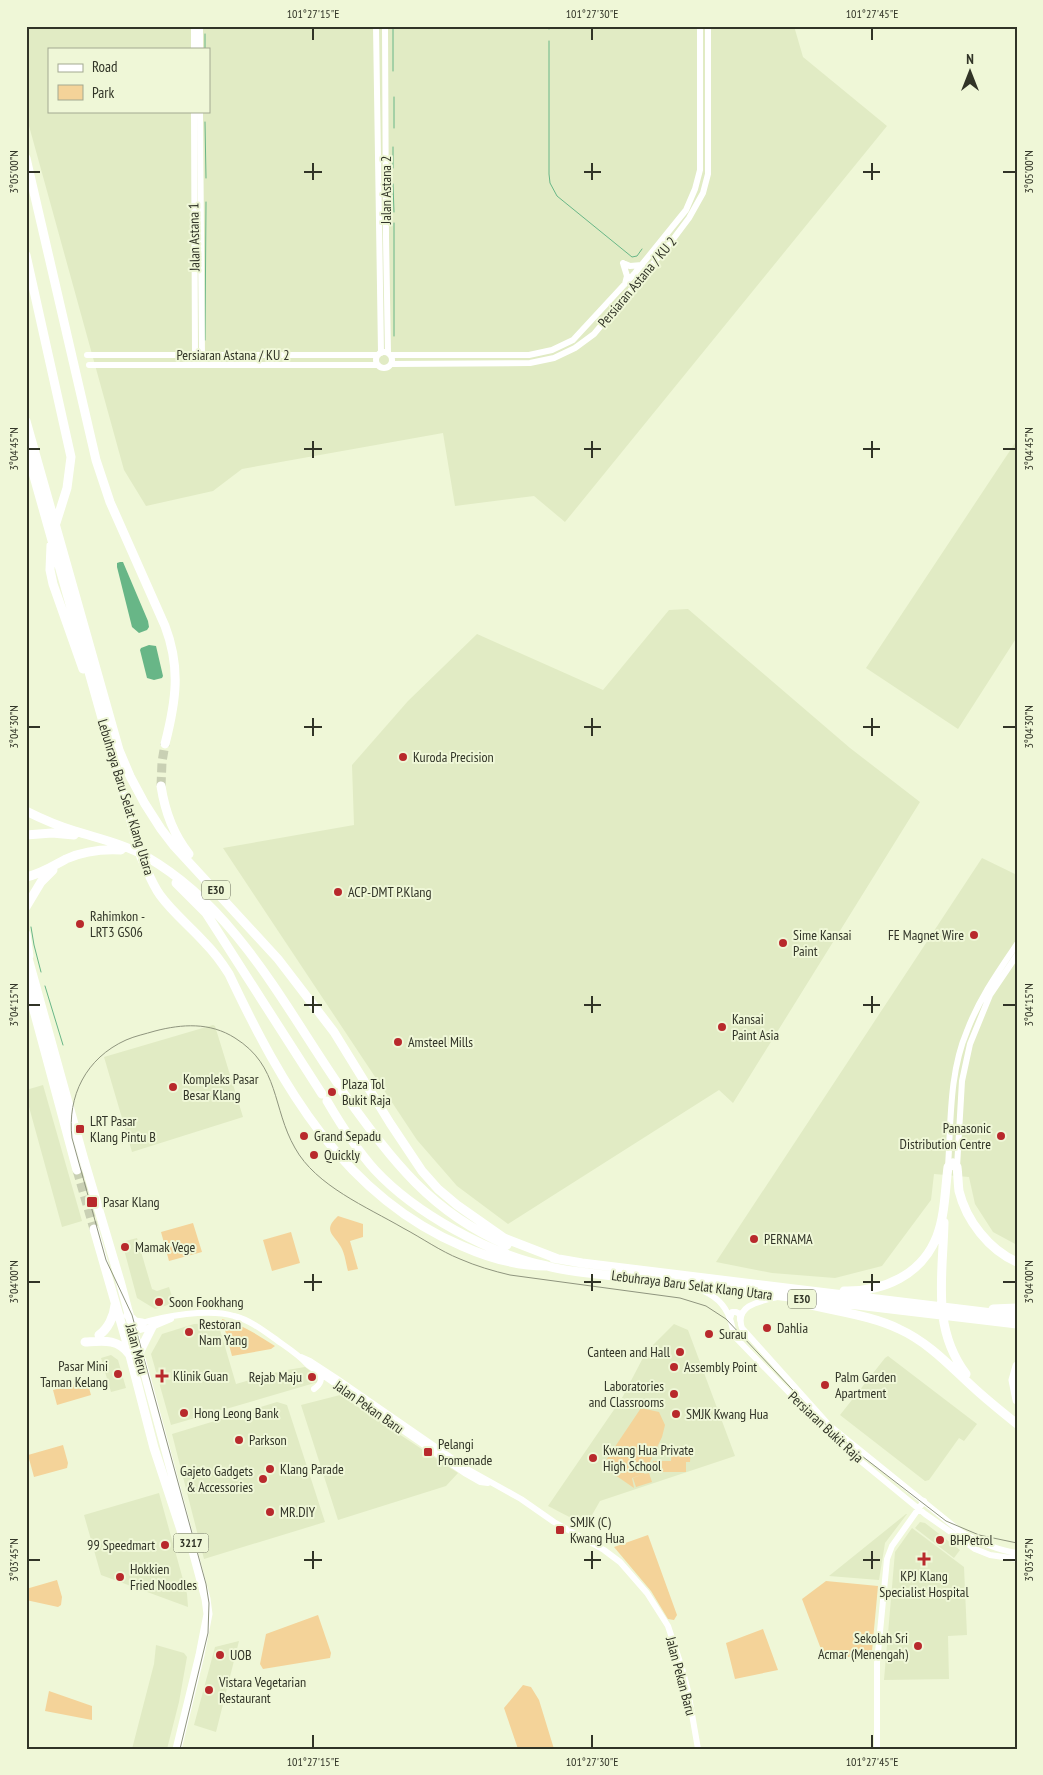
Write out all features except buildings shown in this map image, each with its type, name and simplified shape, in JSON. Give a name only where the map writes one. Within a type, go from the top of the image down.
[{"type":"highway","points":[[26,158],[96,460],[105,488],[165,626],[172,650],[176,669],[175,698],[165,744]]},
{"type":"highway","points":[[26,255],[70,456],[67,488],[52,542],[50,570],[56,594],[90,694],[96,702]]},
{"type":"highway","name":"Lebuhraya Baru Selat Klang Utara","points":[[26,421],[119,750],[145,804],[170,840],[278,959],[334,1032],[405,1147],[433,1183],[457,1205],[504,1238],[558,1259]]},
{"type":"highway","name":"Lebuhraya Baru Selat Klang Utara","points":[[26,448],[96,702],[141,857],[150,879],[172,910],[205,942],[229,974],[283,1080],[298,1102],[320,1132],[374,1192],[429,1231],[501,1261],[1017,1324]]},
{"type":"highway","points":[[161,786],[164,808],[178,839],[224,899]]},
{"type":"highway","points":[[27,811],[62,827],[112,841],[124,850]]},
{"type":"highway","points":[[26,835],[52,833],[112,841]]},
{"type":"highway","points":[[70,835],[124,850],[156,865]]},
{"type":"highway","points":[[26,877],[87,852],[124,850]]},
{"type":"highway","points":[[26,907],[40,882],[60,863]]},
{"type":"highway","name":"Lebuhraya Baru Selat Klang Utara","points":[[156,865],[206,913],[347,1135],[375,1170],[416,1205],[447,1225],[475,1240],[546,1266]]},
{"type":"highway","name":"Lebuhraya Baru Selat Klang Utara","points":[[156,865],[199,895],[219,914],[252,955],[340,1087],[388,1154],[413,1182],[439,1205],[496,1240],[522,1250],[558,1259],[803,1291],[1017,1316]]},
{"type":"highway","points":[[26,934],[31,967]]},
{"type":"highway","name":"Jalan Meru","points":[[26,951],[128,1314],[127,1330],[135,1374],[154,1448],[200,1596],[202,1622],[173,1749]]},
{"type":"highway","points":[[26,981],[78,1170]]},
{"type":"highway","points":[[803,1291],[858,1291],[875,1289],[888,1285],[916,1266],[933,1246],[938,1234],[952,1167]]},
{"type":"highway","points":[[952,1167],[968,1214],[980,1233],[1004,1255],[1017,1260]]},
{"type":"highway","points":[[944,1203],[942,1316],[947,1339],[957,1362],[982,1396]]},
{"type":"highway","name":"Jalan Meru","points":[[94,1229],[115,1302],[139,1353],[202,1583],[208,1614],[178,1749]]},
{"type":"highway","name":"E30","points":[[780,1296],[868,1318],[914,1336],[938,1354],[982,1396],[1017,1424]]},
{"type":"highway","points":[[99,1335],[108,1326],[114,1311],[115,1302]]},
{"type":"highway","points":[[983,1312],[996,1308],[1017,1308]]},
{"type":"highway","points":[[128,1314],[135,1322],[142,1323]]},
{"type":"highway","points":[[139,1353],[152,1327]]},
{"type":"highway","points":[[85,1342],[105,1340],[122,1346],[130,1355],[135,1374]]},
{"type":"highway","points":[[1017,1366],[1013,1380],[1017,1400]]},
{"type":"highway","points":[[161,1432],[157,1443],[168,1491]]},
{"type":"street","points":[[194,26],[194,48]]},
{"type":"street","points":[[200,26],[200,48]]},
{"type":"street","name":"Jalan Astana 2","points":[[376,26],[379,354]]},
{"type":"street","name":"Jalan Astana 2","points":[[385,26],[386,237],[390,354]]},
{"type":"street","name":"Persiaran Astana / KU 2","points":[[390,354],[529,355],[552,350],[573,340],[636,273],[686,210],[695,189],[700,170],[700,26]]},
{"type":"street","name":"Persiaran Astana / KU 2","points":[[391,364],[530,363],[554,358],[575,348],[594,334],[669,244],[689,218],[703,193],[708,174],[708,26]]},
{"type":"street","name":"Jalan Astana 1","points":[[194,112],[199,355]]},
{"type":"street","name":"Jalan Astana 1","points":[[199,364],[200,112]]},
{"type":"street","points":[[386,153],[383,161],[382,188],[378,195],[382,201],[386,237]]},
{"type":"street","points":[[606,320],[634,283],[636,273],[641,272],[669,244]]},
{"type":"street","points":[[624,285],[627,276],[623,263],[630,266],[642,265]]},
{"type":"street","points":[[379,354],[390,354],[391,364],[384,368],[378,365],[376,360],[379,354]]},
{"type":"street","name":"Persiaran Astana / KU 2","points":[[87,355],[379,354]]},
{"type":"street","name":"Persiaran Astana / KU 2","points":[[89,365],[378,365]]},
{"type":"street","points":[[952,1167],[955,1074],[962,1044],[966,1031],[985,992],[1017,944]]},
{"type":"street","points":[[952,1167],[962,1081],[970,1044],[990,995],[1017,955]]},
{"type":"street","name":"Persiaran Bukit Raja","points":[[655,1280],[708,1292],[713,1295],[725,1308],[737,1339],[835,1440],[918,1509],[975,1549],[990,1555],[1017,1559]]},
{"type":"street","points":[[740,1320],[742,1312],[748,1306],[780,1296]]},
{"type":"street","points":[[730,1319],[732,1312],[736,1312],[740,1314],[740,1320]]},
{"type":"street","name":"Jalan Pekan Baru","points":[[127,1330],[157,1318],[206,1313],[236,1316],[261,1329],[301,1357],[317,1371],[466,1474],[480,1482],[490,1483]]},
{"type":"street","name":"Jalan Pekan Baru","points":[[127,1330],[152,1327],[179,1316]]},
{"type":"street","name":"Persiaran Bukit Raja","points":[[740,1320],[744,1331],[829,1425],[961,1532],[981,1543],[1017,1553]]},
{"type":"street","name":"Jalan Pekan Baru","points":[[301,1357],[323,1369],[490,1483],[521,1499],[554,1522],[604,1550],[620,1562],[647,1593],[668,1626],[677,1650],[688,1691],[698,1749]]},
{"type":"street","points":[[314,1389],[321,1382],[317,1371]]},
{"type":"street","points":[[878,1749],[877,1663],[887,1560],[892,1546],[924,1501]]},
{"type":"shaded area","points":[[26,26],[794,26],[803,57],[887,126],[565,522],[534,496],[455,506],[443,433],[242,469],[213,491],[146,506],[124,470],[26,115]]},
{"type":"shaded area","points":[[1017,440],[1017,637],[958,729],[866,668]]},
{"type":"shaded area","points":[[123,562],[148,621],[149,627],[147,630],[139,633],[132,627],[117,567],[117,563]]},
{"type":"shaded area","points":[[688,609],[850,748],[920,802],[733,1103],[719,1090],[508,1224],[457,1186],[417,1140],[223,848],[354,825],[352,765],[408,701],[477,634],[603,690],[669,610]]},
{"type":"shaded area","points":[[149,645],[156,646],[162,678],[154,680],[147,678],[140,650]]},
{"type":"shaded area","points":[[982,858],[1017,875],[1017,1245],[993,1232],[975,1204],[969,1177],[934,1174],[931,1200],[882,1266],[835,1278],[772,1273],[716,1262]]},
{"type":"shaded area","name":"Kompleks Pasar Besar Klang","points":[[213,1025],[215,1026],[243,1117],[132,1152],[104,1057]]},
{"type":"shaded area","points":[[43,1085],[82,1221],[62,1227],[26,1096],[26,1090]]},
{"type":"shaded area","points":[[137,1238],[152,1289],[157,1291],[169,1287],[174,1303],[155,1309],[137,1298],[122,1242]]},
{"type":"shaded area","points":[[218,1323],[236,1384],[281,1371],[305,1367],[317,1376],[318,1382],[171,1425],[151,1354],[162,1334],[194,1324]]},
{"type":"shaded area","name":"SMJK Kwang Hua","points":[[674,1324],[688,1330],[735,1456],[600,1501],[588,1522],[583,1524],[548,1506],[622,1398],[646,1352]]},
{"type":"shaded area","points":[[111,1355],[118,1360],[126,1388],[111,1392],[101,1358]]},
{"type":"shaded area","points":[[888,1356],[977,1424],[964,1441],[959,1438],[929,1480],[925,1481],[840,1415]]},
{"type":"shaded area","points":[[340,1395],[458,1473],[446,1486],[338,1520],[301,1405]]},
{"type":"shaded area","points":[[277,1402],[287,1405],[325,1522],[204,1559],[172,1434]]},
{"type":"shaded area","points":[[159,1493],[187,1594],[188,1607],[101,1575],[84,1515]]},
{"type":"shaded area","points":[[906,1514],[885,1543],[879,1580],[829,1576]]},
{"type":"shaded area","points":[[920,1522],[925,1523],[960,1550],[954,1558],[915,1528]]},
{"type":"shaded area","points":[[912,1528],[964,1567],[967,1635],[948,1636],[949,1679],[884,1680],[895,1552]]},
{"type":"shaded area","points":[[239,1641],[216,1732],[194,1725],[215,1647]]},
{"type":"shaded area","points":[[156,1645],[184,1653],[187,1657],[179,1702],[167,1749],[132,1749],[154,1664]]},
{"type":"green space","points":[[338,1216],[363,1224],[363,1237],[350,1241],[358,1269],[348,1271],[342,1250],[331,1232],[331,1225]]},
{"type":"green space","points":[[193,1223],[202,1252],[169,1261],[161,1232]]},
{"type":"green space","points":[[291,1232],[300,1263],[272,1271],[263,1240]]},
{"type":"green space","points":[[222,1319],[243,1327],[275,1346],[271,1349],[232,1356]]},
{"type":"green space","points":[[87,1381],[91,1395],[57,1405],[53,1390]]},
{"type":"green space","points":[[641,1408],[659,1412],[665,1425],[662,1437],[644,1474],[632,1478],[634,1488],[602,1466]]},
{"type":"green space","points":[[63,1445],[68,1463],[67,1468],[34,1477],[28,1455]]},
{"type":"green space","points":[[672,1447],[691,1447],[690,1462],[686,1462],[686,1472],[653,1472],[653,1461],[671,1461]]},
{"type":"green space","points":[[649,1473],[652,1482],[636,1487],[633,1478]]},
{"type":"green space","points":[[648,1535],[677,1615],[674,1620],[668,1619],[651,1591],[614,1547]]},
{"type":"green space","points":[[57,1580],[62,1597],[61,1605],[58,1607],[26,1600],[26,1589]]},
{"type":"green space","points":[[826,1581],[878,1586],[872,1651],[866,1657],[824,1657],[802,1599]]},
{"type":"green space","points":[[318,1615],[331,1653],[330,1658],[263,1669],[260,1664],[266,1634]]},
{"type":"green space","points":[[763,1629],[778,1670],[735,1679],[726,1643]]},
{"type":"green space","points":[[523,1685],[531,1687],[539,1700],[554,1749],[518,1749],[504,1708]]},
{"type":"green space","points":[[49,1691],[92,1706],[92,1720],[45,1711]]},
{"type":"waterway","points":[[393,26],[393,71]]},
{"type":"waterway","points":[[205,34],[205,48]]},
{"type":"waterway","points":[[549,41],[550,183],[557,196],[632,257],[637,256],[642,249]]},
{"type":"waterway","points":[[394,97],[394,128]]},
{"type":"waterway","points":[[205,122],[206,178]]},
{"type":"waterway","points":[[393,147],[393,168]]},
{"type":"waterway","points":[[393,184],[394,212]]},
{"type":"waterway","points":[[205,340],[206,202]]},
{"type":"waterway","points":[[394,223],[394,336]]},
{"type":"waterway","points":[[31,927],[41,972]]},
{"type":"waterway","points":[[45,986],[63,1045]]},
{"type":"tunnel","points":[[161,786],[165,744]]},
{"type":"tunnel","points":[[77,1170],[94,1229]]},
{"type":"tram line","points":[[180,1749],[208,1633],[209,1603],[206,1584],[132,1315],[106,1260],[72,1138],[71,1122],[76,1093],[82,1080],[100,1057],[129,1039],[155,1031],[186,1026],[206,1027],[225,1033],[250,1049],[268,1075],[282,1118],[295,1148],[316,1174],[343,1194],[445,1252],[478,1266],[510,1275],[680,1298],[706,1306],[726,1319],[821,1420],[858,1453],[946,1521],[979,1535],[1017,1543]]},
{"type":"place","name":"Kuroda Precision","points":[[403,757]]},
{"type":"place","name":"ACP-DMT P.Klang","points":[[338,892]]},
{"type":"place","name":"Rahimkon - LRT3 GS06","points":[[80,924]]},
{"type":"place","name":"FE Magnet Wire","points":[[974,935]]},
{"type":"place","name":"Sime Kansai Paint","points":[[783,943]]},
{"type":"place","name":"Kansai Paint Asia","points":[[722,1027]]},
{"type":"place","name":"Amsteel Mills","points":[[398,1042]]},
{"type":"place","name":"Kompleks Pasar Besar Klang","points":[[173,1087]]},
{"type":"place","name":"Plaza Tol Bukit Raja","points":[[332,1092]]},
{"type":"place","name":"LRT Pasar Klang Pintu B","points":[[80,1129]]},
{"type":"place","name":"Grand Sepadu","points":[[304,1136]]},
{"type":"place","name":"Panasonic Distribution Centre","points":[[1001,1136]]},
{"type":"place","name":"Quickly","points":[[314,1155]]},
{"type":"place","name":"Pasar Klang","points":[[92,1202]]},
{"type":"place","name":"PERNAMA","points":[[754,1239]]},
{"type":"place","name":"Mamak Vege","points":[[125,1247]]},
{"type":"place","name":"Soon Fookhang","points":[[159,1302]]},
{"type":"place","name":"Dahlia","points":[[767,1328]]},
{"type":"place","name":"Restoran Nam Yang","points":[[189,1332]]},
{"type":"place","name":"Surau","points":[[709,1334]]},
{"type":"place","name":"Canteen and Hall","points":[[680,1352]]},
{"type":"place","name":"Assembly Point","points":[[674,1367]]},
{"type":"place","name":"Pasar Mini Taman Kelang","points":[[118,1374]]},
{"type":"place","name":"Klinik Guan","points":[[162,1376]]},
{"type":"place","name":"Rejab Maju","points":[[312,1377]]},
{"type":"place","name":"Palm Garden Apartment","points":[[825,1385]]},
{"type":"place","name":"Laboratories and Classrooms","points":[[674,1394]]},
{"type":"place","name":"Hong Leong Bank","points":[[184,1413]]},
{"type":"place","name":"SMJK Kwang Hua","points":[[676,1414]]},
{"type":"place","name":"Parkson","points":[[239,1440]]},
{"type":"place","name":"Pelangi Promenade","points":[[428,1452]]},
{"type":"place","name":"Kwang Hua Private High School","points":[[593,1458]]},
{"type":"place","name":"Klang Parade","points":[[270,1469]]},
{"type":"place","name":"Gajeto Gadgets & Accessories","points":[[263,1479]]},
{"type":"place","name":"MR.DIY","points":[[270,1512]]},
{"type":"place","name":"SMJK (C) Kwang Hua","points":[[560,1530]]},
{"type":"place","name":"BHPetrol","points":[[940,1540]]},
{"type":"place","name":"99 Speedmart","points":[[165,1545]]},
{"type":"place","name":"KPJ Klang Specialist Hospital","points":[[924,1559]]},
{"type":"place","name":"Hokkien Fried Noodles","points":[[120,1577]]},
{"type":"place","name":"Sekolah Sri Acmar (Menengah)","points":[[918,1646]]},
{"type":"place","name":"UOB","points":[[220,1655]]},
{"type":"place","name":"Vistara Vegetarian Restaurant","points":[[209,1690]]}]
